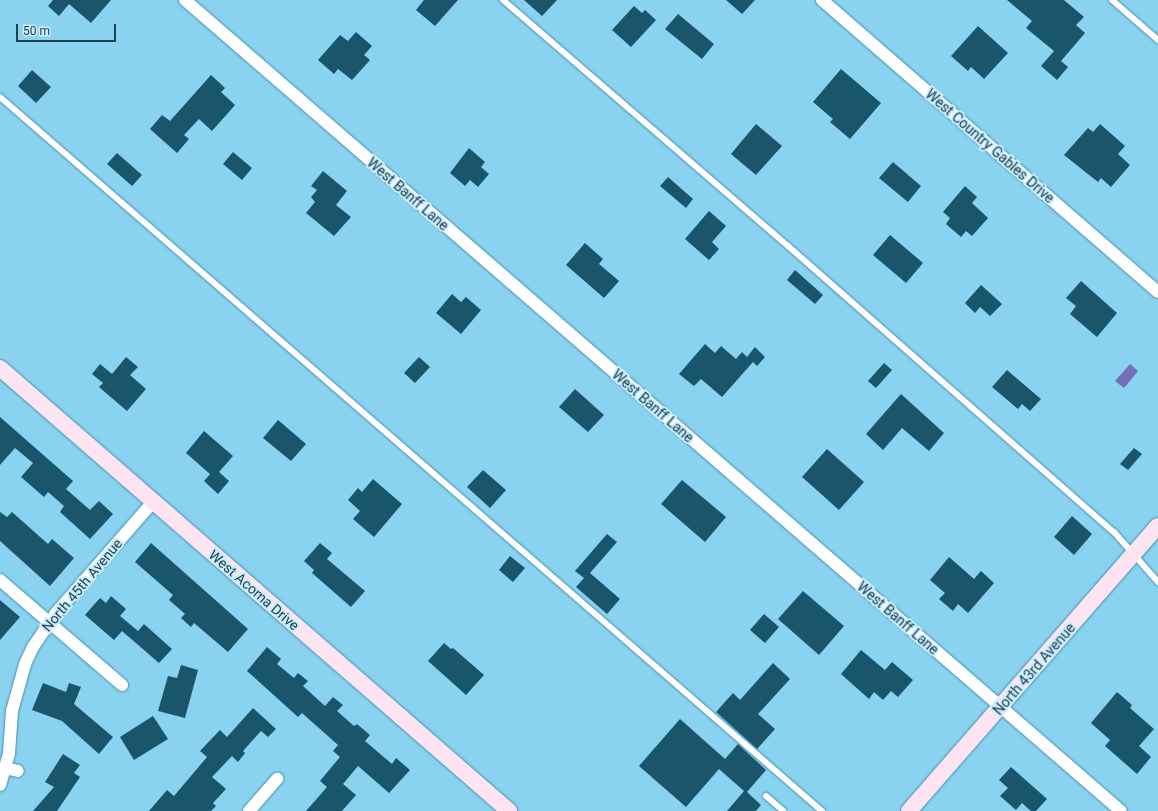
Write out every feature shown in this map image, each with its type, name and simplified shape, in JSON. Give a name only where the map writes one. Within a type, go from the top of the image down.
[{"type":"street","name":"West Banff Lane","points":[[185,0],[1000,707],[1122,811]]},
{"type":"street","name":"West Country Gables Drive","points":[[822,0],[1158,292]]},
{"type":"street","name":"West Acoma Drive","points":[[0,368],[509,811]]},
{"type":"street","name":"North 45th Avenue","points":[[0,785],[9,753],[12,711],[18,686],[32,648],[48,622],[153,502]]},
{"type":"street","name":"North 43rd Avenue","points":[[909,811],[1158,526]]},
{"type":"street","points":[[0,580],[122,685]]},
{"type":"street","points":[[5,768],[18,771]]},
{"type":"street","points":[[249,811],[277,779]]},
{"type":"lane","points":[[503,0],[1102,521],[1114,532],[1158,582]]},
{"type":"lane","points":[[1112,0],[1158,40]]},
{"type":"lane","points":[[0,97],[822,811]]},
{"type":"lane","points":[[766,796],[783,811]]},
{"type":"shaded area","points":[[1130,364],[1138,371],[1124,388],[1115,381]]},
{"type":"building","points":[[53,0],[111,0],[91,23],[69,4],[59,16],[48,6]]},
{"type":"building","points":[[424,0],[458,0],[435,26],[416,10]]},
{"type":"building","points":[[524,0],[557,0],[542,16]]},
{"type":"building","points":[[726,0],[755,0],[742,14]]},
{"type":"building","points":[[1007,0],[1064,0],[1084,17],[1076,25],[1085,33],[1061,61],[1068,67],[1057,80],[1041,66],[1054,51],[1026,28],[1032,21]]},
{"type":"building","points":[[634,6],[642,13],[645,10],[656,20],[631,47],[612,30]]},
{"type":"building","points":[[678,14],[714,44],[702,59],[665,29]]},
{"type":"building","points":[[978,26],[1008,53],[984,79],[971,67],[968,71],[951,56]]},
{"type":"building","points":[[356,32],[372,46],[364,55],[370,60],[352,80],[338,69],[334,74],[318,60],[340,35],[348,41]]},
{"type":"building","points":[[841,69],[881,103],[850,139],[830,122],[833,119],[813,102]]},
{"type":"building","points":[[32,70],[51,87],[36,103],[18,86]]},
{"type":"building","points":[[211,75],[225,88],[221,92],[235,105],[212,131],[199,119],[184,135],[189,139],[177,153],[150,129],[162,115],[170,121]]},
{"type":"building","points":[[756,124],[782,146],[756,175],[731,154]]},
{"type":"building","points":[[1100,124],[1125,146],[1118,154],[1130,165],[1111,187],[1101,178],[1098,182],[1064,155],[1088,128],[1093,132]]},
{"type":"building","points":[[469,148],[485,162],[481,167],[489,174],[478,187],[470,180],[465,186],[450,173]]},
{"type":"building","points":[[233,152],[252,168],[242,180],[223,164]]},
{"type":"building","points":[[117,153],[142,175],[132,186],[107,164]]},
{"type":"building","points":[[893,162],[921,186],[908,202],[879,178]]},
{"type":"building","points":[[323,171],[347,191],[336,205],[351,217],[334,236],[306,213],[315,202],[311,197],[317,190],[311,186]]},
{"type":"building","points":[[668,177],[693,199],[686,208],[660,186]]},
{"type":"building","points":[[965,186],[977,197],[972,203],[988,218],[972,236],[966,231],[961,237],[946,224],[950,218],[943,212]]},
{"type":"building","points":[[709,211],[726,226],[712,242],[719,249],[709,260],[685,239]]},
{"type":"building","points":[[890,235],[923,263],[906,283],[873,255]]},
{"type":"building","points":[[585,243],[603,259],[599,264],[619,281],[604,298],[566,265]]},
{"type":"building","points":[[795,270],[823,295],[815,304],[787,280]]},
{"type":"building","points":[[1081,281],[1117,313],[1097,337],[1070,314],[1076,306],[1066,298]]},
{"type":"building","points":[[981,285],[1002,304],[990,316],[980,307],[975,313],[965,303]]},
{"type":"building","points":[[452,294],[461,302],[466,297],[481,310],[461,334],[436,313]]},
{"type":"building","points":[[705,344],[715,353],[721,346],[736,359],[742,352],[747,357],[755,347],[765,357],[757,366],[753,362],[722,397],[701,379],[694,386],[679,374]]},
{"type":"building","points":[[126,357],[138,367],[130,375],[146,389],[127,411],[99,387],[103,383],[92,374],[100,364],[112,374]]},
{"type":"building","points":[[419,357],[430,367],[415,383],[404,373]]},
{"type":"building","points":[[884,363],[892,370],[876,388],[868,381]]},
{"type":"building","points":[[1007,370],[1041,399],[1030,411],[1022,404],[1018,409],[992,387]]},
{"type":"building","points":[[575,389],[604,415],[588,432],[559,407]]},
{"type":"building","points":[[901,394],[944,433],[929,451],[902,428],[883,450],[866,434]]},
{"type":"building","points":[[0,417],[73,481],[66,489],[90,510],[99,501],[113,514],[90,539],[60,512],[64,506],[48,492],[44,497],[21,477],[33,463],[15,448],[0,465]]},
{"type":"building","points":[[278,420],[306,444],[291,461],[263,438]]},
{"type":"building","points":[[204,431],[233,456],[219,472],[229,481],[218,494],[204,481],[210,474],[186,453]]},
{"type":"building","points":[[1134,448],[1142,454],[1128,470],[1120,464]]},
{"type":"building","points":[[827,449],[864,482],[839,510],[802,477]]},
{"type":"building","points":[[483,470],[506,490],[490,508],[467,487]]},
{"type":"building","points":[[373,479],[402,504],[374,537],[353,519],[360,511],[348,500],[358,488],[362,492]]},
{"type":"building","points":[[682,480],[726,517],[705,542],[661,504]]},
{"type":"building","points":[[0,512],[7,517],[12,512],[48,544],[52,539],[74,558],[50,586],[0,541]]},
{"type":"building","points":[[1072,516],[1092,534],[1074,555],[1054,537]]},
{"type":"building","points":[[607,534],[617,542],[590,573],[620,599],[607,614],[576,587],[584,578],[575,571]]},
{"type":"building","points":[[151,543],[248,629],[228,652],[194,623],[191,627],[181,618],[185,614],[169,600],[173,595],[135,562]]},
{"type":"building","points":[[320,543],[332,553],[327,559],[365,591],[351,607],[312,573],[314,570],[304,561]]},
{"type":"building","points":[[510,556],[525,568],[513,582],[499,570]]},
{"type":"building","points":[[949,557],[974,579],[981,571],[994,583],[968,613],[958,604],[953,611],[939,599],[945,593],[930,580]]},
{"type":"building","points":[[803,591],[844,626],[819,655],[778,619]]},
{"type":"building","points":[[111,596],[126,609],[120,616],[138,631],[144,624],[172,649],[159,663],[122,631],[114,640],[85,615],[100,598],[106,603]]},
{"type":"building","points":[[0,600],[20,617],[0,640]]},
{"type":"building","points":[[764,614],[779,627],[765,643],[750,630]]},
{"type":"building","points":[[444,643],[451,649],[453,648],[484,675],[466,695],[428,661]]},
{"type":"building","points":[[267,647],[281,659],[277,664],[294,678],[298,673],[308,681],[303,686],[325,706],[333,697],[343,705],[337,711],[354,726],[357,724],[370,735],[365,741],[392,764],[396,758],[410,770],[389,793],[358,766],[343,784],[356,795],[342,811],[306,811],[327,787],[320,781],[340,757],[333,751],[338,745],[302,713],[298,717],[247,671]]},
{"type":"building","points":[[861,650],[885,670],[892,662],[913,680],[898,697],[891,691],[883,700],[874,692],[869,699],[841,674]]},
{"type":"building","points":[[773,663],[790,679],[758,714],[775,729],[757,749],[716,712],[733,693],[740,700]]},
{"type":"building","points":[[181,665],[198,670],[185,718],[158,711],[168,676],[177,678]]},
{"type":"building","points":[[43,683],[66,692],[69,683],[81,687],[74,704],[113,737],[99,754],[62,721],[32,710]]},
{"type":"building","points":[[1117,692],[1132,705],[1130,708],[1154,729],[1139,746],[1151,757],[1137,774],[1105,746],[1110,740],[1091,723]]},
{"type":"building","points":[[253,708],[276,729],[268,737],[261,731],[243,751],[245,753],[238,762],[232,756],[212,777],[226,789],[213,803],[216,806],[211,811],[149,811],[167,790],[174,796],[207,757],[200,751],[220,730],[227,737]]},
{"type":"building","points":[[153,716],[168,739],[134,760],[120,737]]},
{"type":"building","points":[[680,719],[725,759],[738,744],[766,770],[747,792],[761,805],[756,811],[727,811],[744,791],[719,769],[686,807],[639,766]]},
{"type":"building","points":[[63,754],[80,765],[74,773],[80,777],[57,811],[33,811],[54,787],[45,782]]},
{"type":"building","points":[[1011,767],[1047,799],[1036,811],[1031,811],[1022,803],[1016,810],[1000,796],[1008,788],[999,780]]}]
